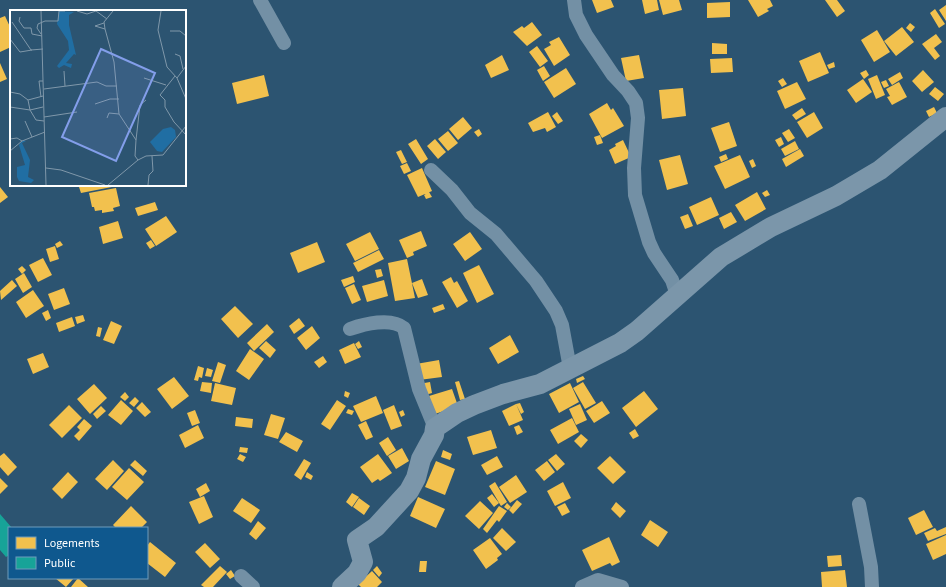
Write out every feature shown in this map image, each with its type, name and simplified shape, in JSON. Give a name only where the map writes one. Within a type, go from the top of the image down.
[{"type":"street","points":[[260,0],[284,43]]},
{"type":"street","points":[[574,0],[576,14],[586,35],[613,76],[628,91],[636,103],[638,118],[634,168],[635,195],[649,242],[654,253],[672,280],[677,295]]},
{"type":"street","points":[[435,428],[456,414],[474,405],[503,394],[540,384],[620,343],[637,331],[721,257],[771,227],[836,196],[880,170],[946,117]]},
{"type":"street","points":[[431,170],[449,187],[470,213],[496,234],[536,281],[556,312],[562,325],[569,363],[568,370]]},
{"type":"street","points":[[342,587],[357,573],[363,562],[357,540],[376,527],[409,491],[416,478],[421,459],[434,435],[435,428],[419,389],[404,328],[400,325],[389,322],[358,326],[350,329]]},
{"type":"street","points":[[859,504],[871,567],[872,587]]},
{"type":"street","points":[[241,576],[253,587]]},
{"type":"street","points":[[582,587],[598,580],[604,580],[622,587]]},
{"type":"building: Logements","points":[[592,0],[611,0],[614,7],[597,13]]},
{"type":"building: Logements","points":[[642,0],[657,0],[659,10],[645,14]]},
{"type":"building: Logements","points":[[659,0],[679,0],[682,10],[663,15]]},
{"type":"building: Logements","points":[[748,0],[770,0],[773,6],[767,9],[769,11],[758,17]]},
{"type":"building: Logements","points":[[825,0],[837,0],[845,11],[837,17]]},
{"type":"building: Logements","points":[[730,2],[730,17],[707,18],[707,3]]},
{"type":"building: Logements","points":[[946,5],[946,21],[939,10]]},
{"type":"building: Logements","points":[[935,9],[945,24],[939,28],[930,13]]},
{"type":"building: Logements","points":[[5,16],[10,27],[10,47],[0,52],[0,18]]},
{"type":"building: Logements","points":[[532,22],[542,35],[527,46],[513,32],[522,26],[524,28]]},
{"type":"building: Logements","points":[[910,23],[915,27],[911,32],[906,28]]},
{"type":"building: Logements","points":[[902,27],[914,42],[896,56],[884,41]]},
{"type":"building: Logements","points":[[877,30],[890,52],[874,62],[861,40]]},
{"type":"building: Logements","points":[[936,34],[942,42],[934,48],[940,56],[935,60],[922,44]]},
{"type":"building: Logements","points":[[559,37],[570,55],[554,66],[544,49],[551,45],[549,42]]},
{"type":"building: Logements","points":[[712,43],[727,44],[727,54],[712,54]]},
{"type":"building: Logements","points":[[537,46],[548,61],[540,67],[529,52]]},
{"type":"building: Logements","points":[[820,52],[829,73],[808,82],[799,61]]},
{"type":"building: Logements","points":[[502,55],[509,70],[491,78],[485,65]]},
{"type":"building: Logements","points":[[639,55],[644,78],[626,81],[621,58]]},
{"type":"building: Logements","points":[[732,58],[733,72],[711,73],[710,59]]},
{"type":"building: Logements","points":[[834,62],[835,67],[829,69],[827,65]]},
{"type":"building: Logements","points":[[0,63],[7,79],[0,82]]},
{"type":"building: Logements","points":[[544,66],[550,76],[543,81],[537,70]]},
{"type":"building: Logements","points":[[566,68],[576,84],[554,98],[544,82]]},
{"type":"building: Logements","points":[[866,70],[869,75],[864,79],[860,73]]},
{"type":"building: Logements","points":[[923,70],[934,82],[922,92],[912,81]]},
{"type":"building: Logements","points":[[900,72],[903,78],[892,85],[888,79]]},
{"type":"building: Logements","points":[[264,75],[269,96],[237,104],[232,83]]},
{"type":"building: Logements","points":[[877,75],[885,95],[876,99],[868,79]]},
{"type":"building: Logements","points":[[783,78],[787,84],[782,87],[778,81]]},
{"type":"building: Logements","points":[[863,79],[872,92],[856,103],[847,90]]},
{"type":"building: Logements","points":[[886,80],[889,86],[884,88],[881,82]]},
{"type":"building: Logements","points":[[797,82],[806,99],[785,109],[777,91]]},
{"type":"building: Logements","points":[[899,82],[907,97],[892,105],[887,97],[890,96],[886,89]]},
{"type":"building: Logements","points":[[935,87],[944,94],[938,101],[929,94]]},
{"type":"building: Logements","points":[[683,88],[686,116],[662,119],[659,90]]},
{"type":"building: Logements","points":[[607,103],[611,110],[613,108],[624,126],[602,138],[589,114]]},
{"type":"building: Logements","points":[[934,107],[937,113],[929,117],[926,111]]},
{"type":"building: Logements","points":[[802,108],[806,114],[796,120],[792,115]]},
{"type":"building: Logements","points":[[548,112],[556,127],[547,132],[545,128],[533,132],[528,123]]},
{"type":"building: Logements","points":[[557,112],[563,121],[558,124],[552,116]]},
{"type":"building: Logements","points":[[814,112],[823,128],[807,138],[797,122]]},
{"type":"building: Logements","points":[[463,117],[472,128],[458,140],[449,129]]},
{"type":"building: Logements","points":[[729,122],[737,146],[720,152],[711,128]]},
{"type":"building: Logements","points":[[479,129],[482,134],[478,137],[474,132]]},
{"type":"building: Logements","points":[[789,129],[795,138],[788,142],[782,133]]},
{"type":"building: Logements","points":[[448,131],[458,143],[448,151],[438,139]]},
{"type":"building: Logements","points":[[600,135],[603,143],[597,145],[594,137]]},
{"type":"building: Logements","points":[[781,137],[784,144],[779,147],[775,140]]},
{"type":"building: Logements","points":[[416,139],[428,159],[421,164],[408,144]]},
{"type":"building: Logements","points":[[435,139],[446,152],[438,159],[427,146]]},
{"type":"building: Logements","points":[[623,140],[631,157],[615,164],[609,150],[616,146],[615,144]]},
{"type":"building: Logements","points":[[795,141],[799,149],[785,156],[781,149]]},
{"type":"building: Logements","points":[[800,149],[804,156],[786,167],[782,159]]},
{"type":"building: Logements","points":[[401,150],[407,162],[402,164],[396,152]]},
{"type":"building: Logements","points":[[726,154],[728,159],[721,162],[719,157]]},
{"type":"building: Logements","points":[[680,155],[688,184],[667,190],[659,160]]},
{"type":"building: Logements","points":[[740,155],[750,177],[725,189],[714,166]]},
{"type":"building: Logements","points":[[753,159],[756,166],[752,168],[749,161]]},
{"type":"building: Logements","points":[[407,163],[411,171],[404,174],[400,166]]},
{"type":"building: Logements","points":[[422,168],[432,191],[418,197],[407,175]]},
{"type":"building: Logements","points":[[82,186],[117,186],[81,193],[79,187]]},
{"type":"building: Logements","points":[[0,187],[8,197],[0,203]]},
{"type":"building: Logements","points":[[116,188],[120,206],[113,208],[114,211],[102,213],[102,210],[95,211],[94,207],[92,207],[89,193]]},
{"type":"building: Logements","points":[[767,190],[770,195],[765,197],[762,193]]},
{"type":"building: Logements","points":[[429,192],[432,197],[426,199],[424,195]]},
{"type":"building: Logements","points":[[757,192],[766,209],[745,221],[735,205]]},
{"type":"building: Logements","points":[[711,197],[719,215],[697,225],[689,207]]},
{"type":"building: Logements","points":[[155,202],[158,210],[138,216],[135,208]]},
{"type":"building: Logements","points":[[731,212],[737,222],[724,229],[719,218]]},
{"type":"building: Logements","points":[[688,214],[693,226],[685,229],[680,217]]},
{"type":"building: Logements","points":[[166,216],[177,232],[156,246],[145,229]]},
{"type":"building: Logements","points":[[118,221],[123,238],[103,244],[99,227]]},
{"type":"building: Logements","points":[[421,231],[427,246],[413,252],[414,255],[407,258],[399,240]]},
{"type":"building: Logements","points":[[370,232],[379,249],[355,261],[346,244]]},
{"type":"building: Logements","points":[[470,232],[482,249],[465,261],[453,244]]},
{"type":"building: Logements","points":[[151,240],[155,246],[150,249],[146,243]]},
{"type":"building: Logements","points":[[60,241],[63,245],[57,248],[55,244]]},
{"type":"building: Logements","points":[[317,242],[325,262],[298,273],[290,253]]},
{"type":"building: Logements","points":[[55,246],[59,259],[50,262],[46,249]]},
{"type":"building: Logements","points":[[379,250],[384,259],[358,272],[353,263]]},
{"type":"building: Logements","points":[[43,258],[52,275],[38,282],[29,265]]},
{"type":"building: Logements","points":[[407,259],[415,298],[395,301],[388,263]]},
{"type":"building: Logements","points":[[479,265],[494,294],[477,303],[463,273]]},
{"type":"building: Logements","points":[[22,266],[26,270],[22,274],[18,269]]},
{"type":"building: Logements","points":[[381,269],[383,276],[377,278],[375,270]]},
{"type":"building: Logements","points":[[24,273],[32,287],[23,293],[15,279]]},
{"type":"building: Logements","points":[[353,276],[355,282],[344,287],[341,280]]},
{"type":"building: Logements","points":[[451,277],[454,283],[457,281],[468,301],[457,308],[442,282]]},
{"type":"building: Logements","points":[[422,279],[428,295],[418,298],[412,283]]},
{"type":"building: Logements","points":[[12,280],[17,286],[1,300],[0,291]]},
{"type":"building: Logements","points":[[384,280],[388,296],[367,302],[362,286]]},
{"type":"building: Logements","points":[[354,284],[361,300],[352,304],[345,288]]},
{"type":"building: Logements","points":[[64,288],[70,304],[54,310],[48,294]]},
{"type":"building: Logements","points":[[33,290],[44,306],[26,318],[16,302]]},
{"type":"building: Logements","points":[[443,304],[445,309],[434,313],[432,308]]},
{"type":"building: Logements","points":[[235,306],[253,324],[238,338],[221,319]]},
{"type":"building: Logements","points":[[48,310],[51,318],[46,321],[42,313]]},
{"type":"building: Logements","points":[[83,315],[85,321],[77,324],[75,317]]},
{"type":"building: Logements","points":[[72,317],[75,326],[59,332],[56,323]]},
{"type":"building: Logements","points":[[299,318],[305,326],[294,334],[289,326]]},
{"type":"building: Logements","points":[[111,321],[122,326],[114,344],[103,340]]},
{"type":"building: Logements","points":[[267,324],[274,332],[254,351],[247,343]]},
{"type":"building: Logements","points":[[312,326],[320,338],[306,350],[297,338]]},
{"type":"building: Logements","points":[[98,327],[102,328],[100,337],[96,336]]},
{"type":"building: Logements","points":[[510,335],[519,352],[498,364],[489,348]]},
{"type":"building: Logements","points":[[266,341],[276,350],[270,358],[259,348]]},
{"type":"building: Logements","points":[[359,341],[362,347],[358,349],[355,344]]},
{"type":"building: Logements","points":[[354,343],[361,357],[345,364],[339,350]]},
{"type":"building: Logements","points":[[250,349],[264,359],[249,380],[236,371]]},
{"type":"building: Logements","points":[[43,353],[49,367],[33,374],[27,359]]},
{"type":"building: Logements","points":[[323,356],[327,362],[319,368],[314,362]]},
{"type":"building: Logements","points":[[439,360],[442,377],[419,380],[416,364]]},
{"type":"building: Logements","points":[[218,362],[226,365],[220,383],[212,381]]},
{"type":"building: Logements","points":[[198,366],[204,368],[202,378],[199,377],[198,381],[194,380]]},
{"type":"building: Logements","points":[[207,368],[213,370],[211,377],[205,376]]},
{"type":"building: Logements","points":[[583,376],[585,379],[577,383],[576,379]]},
{"type":"building: Logements","points":[[174,377],[189,396],[172,409],[157,389]]},
{"type":"building: Logements","points":[[459,381],[465,399],[460,400],[455,382]]},
{"type":"building: Logements","points":[[202,382],[212,383],[211,393],[200,391]]},
{"type":"building: Logements","points":[[430,382],[432,393],[422,396],[419,384]]},
{"type":"building: Logements","points":[[583,382],[596,403],[585,409],[573,388]]},
{"type":"building: Logements","points":[[215,383],[236,388],[232,405],[211,401]]},
{"type":"building: Logements","points":[[570,383],[579,402],[559,413],[549,394]]},
{"type":"building: Logements","points":[[94,384],[107,398],[90,414],[77,399]]},
{"type":"building: Logements","points":[[452,389],[458,406],[435,414],[429,396]]},
{"type":"building: Logements","points":[[345,391],[350,393],[348,398],[344,396]]},
{"type":"building: Logements","points":[[644,391],[658,409],[636,427],[622,408]]},
{"type":"building: Logements","points":[[125,392],[129,397],[125,401],[120,397]]},
{"type":"building: Logements","points":[[376,396],[383,413],[361,422],[353,406]]},
{"type":"building: Logements","points":[[135,397],[139,401],[134,407],[129,403]]},
{"type":"building: Logements","points":[[121,400],[133,411],[121,425],[108,415]]},
{"type":"building: Logements","points":[[337,400],[346,406],[330,430],[321,424]]},
{"type":"building: Logements","points":[[602,401],[610,413],[594,423],[586,411]]},
{"type":"building: Logements","points":[[142,402],[151,412],[145,417],[136,408]]},
{"type":"building: Logements","points":[[520,403],[524,412],[521,414],[516,404]]},
{"type":"building: Logements","points":[[516,404],[523,420],[509,426],[502,411]]},
{"type":"building: Logements","points":[[580,404],[587,420],[576,425],[569,409]]},
{"type":"building: Logements","points":[[69,405],[82,418],[62,438],[49,425]]},
{"type":"building: Logements","points":[[394,405],[402,426],[391,430],[383,410]]},
{"type":"building: Logements","points":[[101,406],[106,411],[97,419],[93,414]]},
{"type":"building: Logements","points":[[348,409],[354,411],[352,415],[346,413]]},
{"type":"building: Logements","points":[[195,410],[200,423],[192,426],[187,413]]},
{"type":"building: Logements","points":[[403,410],[405,415],[401,417],[399,412]]},
{"type":"building: Logements","points":[[271,414],[285,418],[278,439],[264,435]]},
{"type":"building: Logements","points":[[236,417],[253,419],[252,428],[235,426]]},
{"type":"building: Logements","points":[[572,418],[579,432],[558,444],[550,430]]},
{"type":"building: Logements","points":[[84,419],[92,426],[79,441],[74,436],[80,430],[77,427]]},
{"type":"building: Logements","points":[[366,421],[373,437],[366,440],[358,425]]},
{"type":"building: Logements","points":[[198,425],[204,438],[185,448],[179,435]]},
{"type":"building: Logements","points":[[519,425],[523,432],[517,435],[514,427]]},
{"type":"building: Logements","points":[[635,429],[639,436],[633,439],[629,433]]},
{"type":"building: Logements","points":[[491,430],[497,448],[473,455],[467,437]]},
{"type":"building: Logements","points":[[286,432],[303,441],[297,452],[279,442]]},
{"type":"building: Logements","points":[[581,434],[588,440],[581,448],[574,441]]},
{"type":"building: Logements","points":[[388,437],[396,450],[387,456],[379,443]]},
{"type":"building: Logements","points":[[240,447],[248,448],[247,453],[239,452]]},
{"type":"building: Logements","points":[[402,448],[409,461],[396,469],[388,456]]},
{"type":"building: Logements","points":[[443,450],[452,454],[450,460],[441,457]]},
{"type":"building: Logements","points":[[4,453],[17,467],[8,476],[0,467],[0,456]]},
{"type":"building: Logements","points":[[240,454],[246,457],[243,462],[237,459]]},
{"type":"building: Logements","points":[[378,454],[392,473],[380,481],[378,479],[372,483],[360,467]]},
{"type":"building: Logements","points":[[556,454],[565,464],[557,471],[548,460]]},
{"type":"building: Logements","points":[[497,456],[503,467],[487,475],[481,465]]},
{"type":"building: Logements","points":[[610,456],[626,472],[613,484],[597,468]]},
{"type":"building: Logements","points":[[304,459],[311,463],[301,480],[294,475]]},
{"type":"building: Logements","points":[[113,460],[124,471],[107,490],[95,479]]},
{"type":"building: Logements","points":[[135,460],[147,471],[143,476],[130,465]]},
{"type":"building: Logements","points":[[436,461],[455,469],[445,495],[425,487]]},
{"type":"building: Logements","points":[[547,461],[555,472],[544,481],[535,470]]},
{"type":"building: Logements","points":[[129,468],[144,482],[127,500],[112,487]]},
{"type":"building: Logements","points":[[68,472],[78,482],[62,499],[52,489]]},
{"type":"building: Logements","points":[[307,472],[313,476],[311,480],[305,477]]},
{"type":"building: Logements","points":[[516,475],[527,492],[510,503],[499,487]]},
{"type":"building: Logements","points":[[0,478],[8,486],[0,494]]},
{"type":"building: Logements","points":[[495,482],[507,502],[501,506],[489,486]]},
{"type":"building: Logements","points":[[563,482],[571,498],[555,506],[547,491]]},
{"type":"building: Logements","points":[[206,483],[210,491],[200,497],[196,489]]},
{"type":"building: Logements","points":[[352,493],[359,497],[352,507],[346,502]]},
{"type":"building: Logements","points":[[492,494],[499,503],[494,507],[487,498]]},
{"type":"building: Logements","points":[[204,496],[213,517],[199,524],[189,502]]},
{"type":"building: Logements","points":[[418,497],[445,509],[436,528],[410,516]]},
{"type":"building: Logements","points":[[242,498],[260,510],[251,523],[233,511]]},
{"type":"building: Logements","points":[[359,498],[370,506],[364,515],[353,507]]},
{"type":"building: Logements","points":[[517,500],[522,504],[513,514],[509,510]]},
{"type":"building: Logements","points":[[480,501],[493,513],[479,529],[465,516]]},
{"type":"building: Logements","points":[[616,502],[626,511],[620,518],[611,509]]},
{"type":"building: Logements","points":[[507,503],[511,507],[508,510],[504,507]]},
{"type":"building: Logements","points":[[565,503],[570,512],[562,516],[557,507]]},
{"type":"building: Logements","points":[[131,506],[147,522],[142,527],[115,527],[113,525]]},
{"type":"building: Logements","points":[[499,506],[507,511],[499,522],[497,520],[487,533],[483,529]]},
{"type":"building: Logements","points":[[924,510],[933,527],[916,535],[908,518]]},
{"type":"building: Logements","points":[[650,520],[668,532],[658,547],[641,535]]},
{"type":"building: Logements","points":[[258,521],[266,528],[256,540],[249,534]]},
{"type":"building: Logements","points":[[946,527],[946,534],[928,541],[924,533],[935,528],[937,531]]},
{"type":"building: Logements","points":[[502,528],[516,542],[506,551],[493,538]]},
{"type":"building: Logements","points":[[946,535],[946,554],[933,560],[926,544]]},
{"type":"building: Logements","points":[[609,537],[620,562],[612,566],[610,563],[592,571],[582,550]]},
{"type":"building: Logements","points":[[490,538],[502,554],[497,558],[498,560],[486,569],[473,550]]},
{"type":"building: Logements","points":[[150,542],[176,563],[165,577],[148,564],[148,545]]},
{"type":"building: Logements","points":[[205,543],[220,559],[210,568],[195,552]]},
{"type":"building: Logements","points":[[841,555],[842,566],[828,567],[827,556]]},
{"type":"building: Logements","points":[[420,561],[427,561],[426,572],[419,572]]},
{"type":"building: Logements","points":[[220,566],[227,572],[213,587],[204,587],[201,585]]},
{"type":"building: Logements","points":[[377,566],[382,573],[379,577],[373,570]]},
{"type":"building: Logements","points":[[231,570],[235,576],[230,579],[226,574]]},
{"type":"building: Logements","points":[[845,570],[847,587],[822,587],[821,572]]},
{"type":"building: Logements","points":[[372,571],[382,582],[377,587],[361,587],[358,584]]},
{"type":"building: Logements","points":[[56,579],[73,579],[66,587]]},
{"type":"building: Logements","points":[[77,579],[79,579],[88,587],[71,587]]},
{"type":"building: Public","points":[[0,514],[11,527],[8,527],[8,556],[6,557],[0,550]]}]
